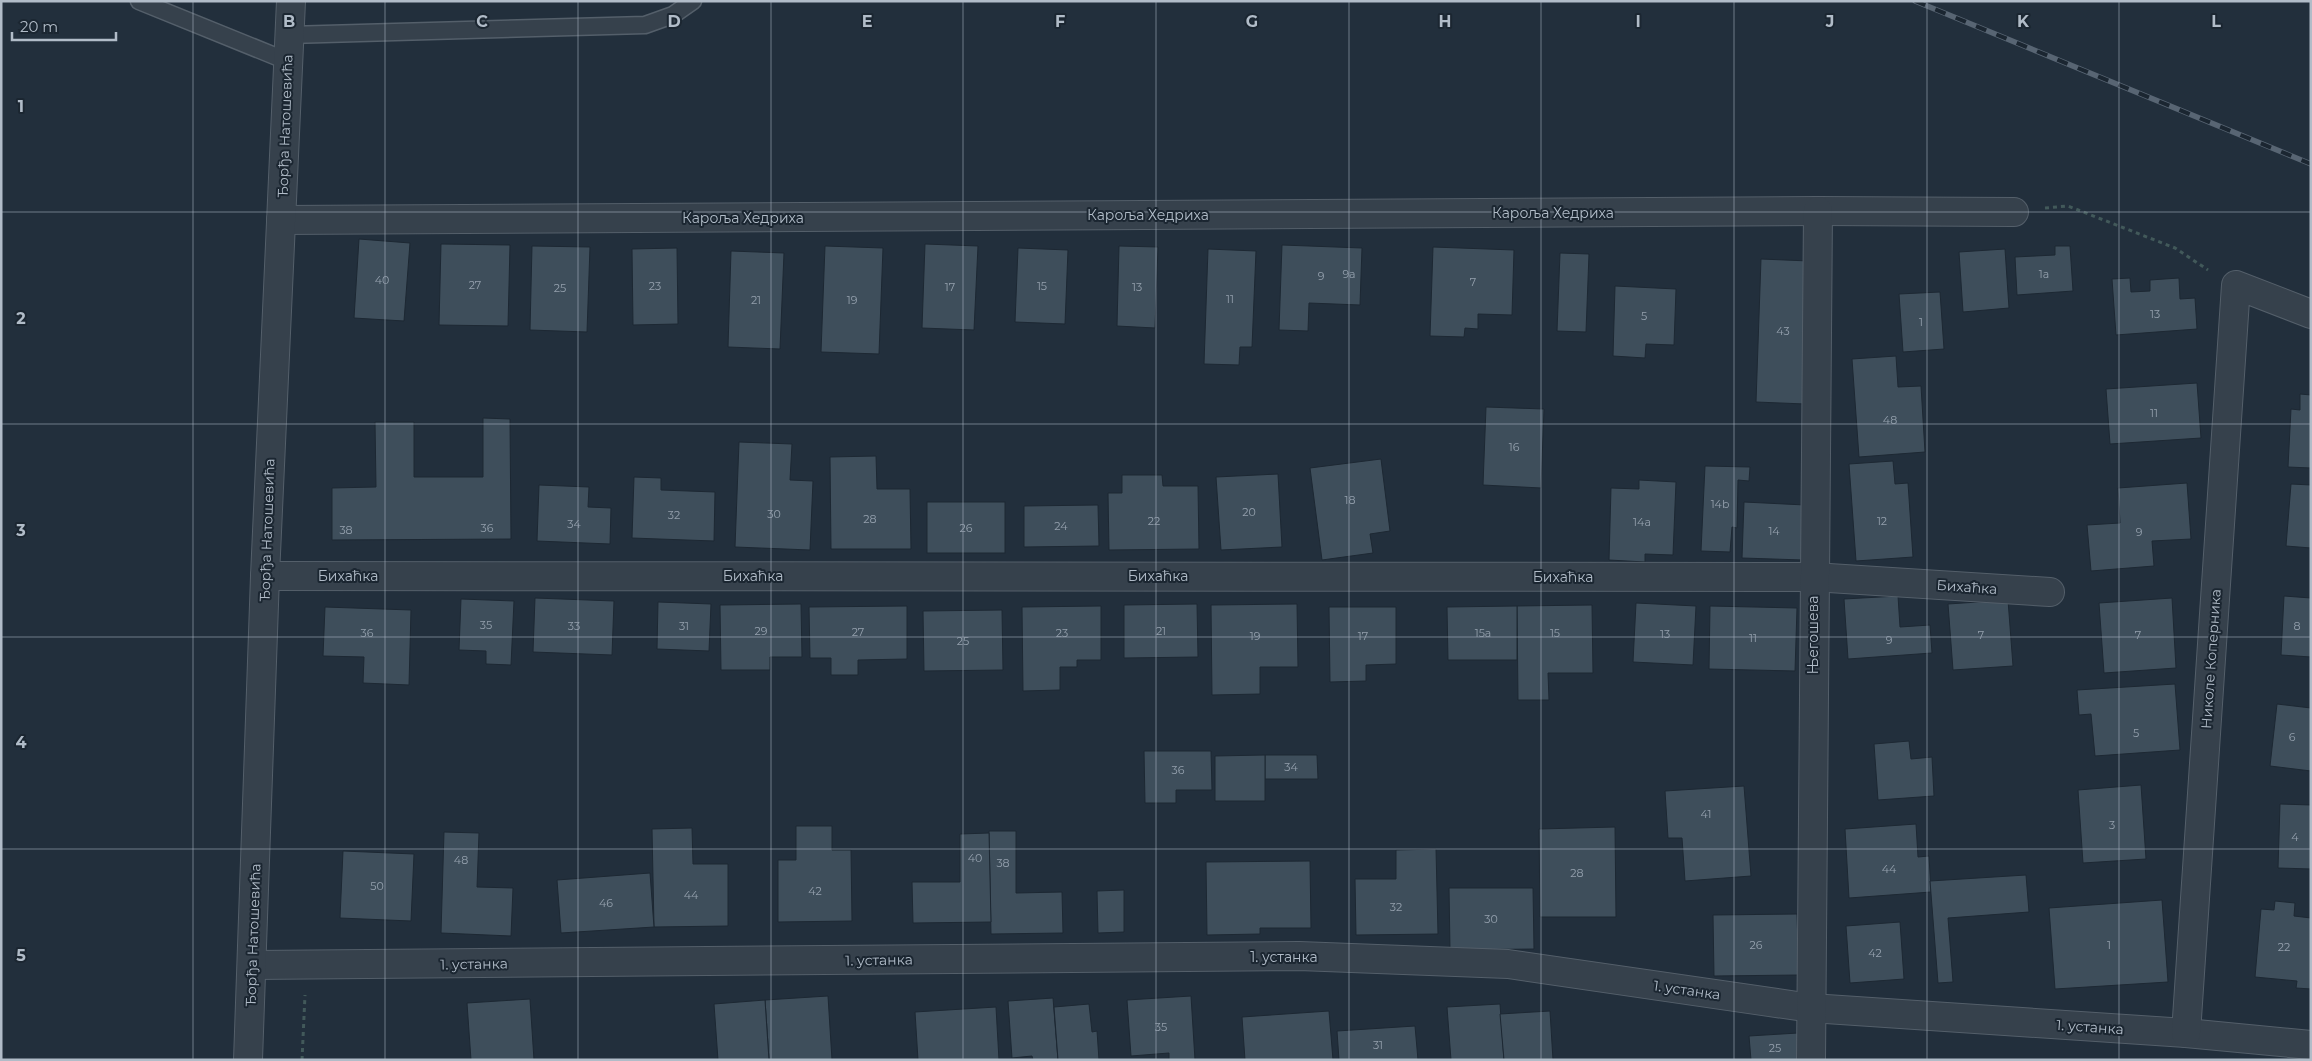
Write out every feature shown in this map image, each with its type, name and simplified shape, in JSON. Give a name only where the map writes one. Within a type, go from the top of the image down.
[{"type":"street","name":"Ђорђа Натошевића","points":[[248,1060],[265,576],[291,1]]},
{"type":"street","name":"Кароља Хедриха","points":[[281,220],[1818,211],[2014,212]]},
{"type":"street","name":"Његошева","points":[[1811,1060],[1813,577],[1818,211]]},
{"type":"street","name":"Николе Коперника","points":[[2186,1033],[2236,285],[2311,314]]},
{"type":"street","name":"Бихаћка","points":[[265,576],[1813,577],[2050,592]]},
{"type":"street","name":"1. устанка","points":[[252,965],[1299,956],[1508,964],[1811,1008],[2186,1033],[2311,1044]]},
{"type":"lane","points":[[139,1],[288,48],[645,25],[673,15],[693,1]]},
{"type":"path","points":[[2014,212],[2068,206],[2175,248],[2208,270]]},
{"type":"path","points":[[302,1060],[306,966]]},
{"type":"building","points":[[359,239],[410,243],[404,321],[354,318]]},
{"type":"building","points":[[441,244],[510,245],[508,326],[439,325]]},
{"type":"building","points":[[925,244],[978,246],[974,330],[922,328]]},
{"type":"building","points":[[1282,245],[1362,248],[1360,305],[1309,303],[1308,331],[1279,330]]},
{"type":"building","points":[[532,246],[590,247],[587,332],[530,330]]},
{"type":"building","points":[[825,246],[883,248],[879,354],[821,352]]},
{"type":"building","points":[[1119,246],[1158,247],[1155,328],[1117,326]]},
{"type":"building","points":[[2055,246],[2070,246],[2073,291],[2017,295],[2015,257],[2055,255]]},
{"type":"building","points":[[1433,247],[1514,250],[1512,315],[1478,314],[1478,329],[1465,328],[1464,337],[1430,336]]},
{"type":"building","points":[[677,248],[678,324],[633,325],[632,249]]},
{"type":"building","points":[[1018,248],[1068,250],[1065,324],[1015,322]]},
{"type":"building","points":[[1208,249],[1256,251],[1252,347],[1240,347],[1239,365],[1204,364]]},
{"type":"building","points":[[2005,249],[2009,308],[1963,312],[1959,252]]},
{"type":"building","points":[[731,251],[784,253],[780,349],[728,347]]},
{"type":"building","points":[[1560,253],[1589,254],[1586,332],[1557,331]]},
{"type":"building","points":[[1761,259],[1809,261],[1805,404],[1756,402]]},
{"type":"building","points":[[2130,278],[2131,292],[2150,291],[2150,280],[2179,278],[2180,299],[2195,298],[2197,329],[2116,335],[2112,279]]},
{"type":"building","points":[[1615,286],[1676,289],[1674,345],[1646,344],[1645,358],[1613,356]]},
{"type":"building","points":[[1940,292],[1944,349],[1903,352],[1899,294]]},
{"type":"building","points":[[1896,356],[1898,387],[1921,386],[1925,452],[1859,457],[1852,359]]},
{"type":"building","points":[[2197,383],[2201,438],[2110,444],[2106,389]]},
{"type":"building","points":[[2300,394],[2311,395],[2311,468],[2288,467],[2291,409],[2300,410]]},
{"type":"building","points":[[1486,407],[1544,409],[1541,488],[1483,485]]},
{"type":"building","points":[[483,418],[510,419],[511,539],[332,540],[332,488],[376,487],[375,422],[414,422],[414,477],[483,477]]},
{"type":"building","points":[[739,442],[792,444],[790,480],[813,481],[810,550],[735,547]]},
{"type":"building","points":[[876,456],[877,489],[910,489],[911,549],[831,549],[830,457]]},
{"type":"building","points":[[1381,459],[1390,531],[1370,534],[1373,553],[1322,560],[1310,468]]},
{"type":"building","points":[[1893,461],[1895,484],[1908,483],[1913,557],[1856,561],[1849,464]]},
{"type":"building","points":[[1705,466],[1750,467],[1749,481],[1738,480],[1737,528],[1732,527],[1730,552],[1701,551]]},
{"type":"building","points":[[1278,474],[1282,547],[1221,550],[1216,477]]},
{"type":"building","points":[[1122,475],[1162,475],[1163,486],[1198,486],[1199,549],[1109,550],[1108,493],[1122,493]]},
{"type":"building","points":[[634,477],[661,478],[661,490],[715,492],[714,541],[632,538]]},
{"type":"building","points":[[1639,480],[1676,482],[1673,555],[1645,554],[1645,562],[1609,560],[1611,488],[1639,489]]},
{"type":"building","points":[[2187,483],[2191,539],[2152,541],[2154,566],[2091,571],[2087,525],[2120,523],[2118,488]]},
{"type":"building","points":[[2291,484],[2311,485],[2311,548],[2286,546]]},
{"type":"building","points":[[539,485],[589,487],[588,507],[611,508],[610,544],[537,541]]},
{"type":"building","points":[[927,502],[1005,502],[1005,553],[927,553]]},
{"type":"building","points":[[1744,502],[1805,505],[1803,560],[1742,558]]},
{"type":"building","points":[[1098,505],[1099,546],[1024,547],[1024,506]]},
{"type":"building","points":[[1898,596],[1900,627],[1930,625],[1932,653],[1848,659],[1844,599]]},
{"type":"building","points":[[2284,596],[2311,598],[2311,657],[2281,655]]},
{"type":"building","points":[[535,598],[614,601],[612,655],[533,652]]},
{"type":"building","points":[[2172,598],[2176,668],[2104,673],[2099,603]]},
{"type":"building","points":[[461,599],[514,601],[511,665],[486,664],[486,651],[459,650]]},
{"type":"building","points":[[2008,600],[2013,666],[1953,670],[1948,604]]},
{"type":"building","points":[[658,602],[711,604],[709,651],[657,649]]},
{"type":"building","points":[[1636,603],[1696,606],[1693,665],[1633,662]]},
{"type":"building","points":[[801,604],[802,657],[770,657],[770,670],[721,670],[720,605]]},
{"type":"building","points":[[1197,604],[1198,657],[1124,658],[1124,605]]},
{"type":"building","points":[[1297,604],[1298,667],[1260,667],[1260,694],[1212,695],[1211,605]]},
{"type":"building","points":[[1592,605],[1593,673],[1548,673],[1549,700],[1518,700],[1517,606]]},
{"type":"building","points":[[907,606],[907,659],[858,660],[858,675],[831,675],[831,658],[810,658],[809,607]]},
{"type":"building","points":[[1101,606],[1101,660],[1077,660],[1077,667],[1060,667],[1060,690],[1023,691],[1022,607]]},
{"type":"building","points":[[1517,606],[1517,660],[1448,660],[1447,607]]},
{"type":"building","points":[[1710,606],[1797,608],[1795,671],[1709,669]]},
{"type":"building","points":[[325,607],[411,610],[409,685],[363,683],[364,657],[323,656]]},
{"type":"building","points":[[1329,607],[1396,607],[1396,664],[1366,665],[1366,681],[1330,682]]},
{"type":"building","points":[[1002,610],[1003,670],[924,671],[923,611]]},
{"type":"building","points":[[2175,684],[2180,750],[2095,756],[2091,714],[2079,715],[2077,690]]},
{"type":"building","points":[[2277,704],[2311,708],[2311,771],[2270,766]]},
{"type":"building","points":[[1909,741],[1911,759],[1932,757],[1934,796],[1878,800],[1874,744]]},
{"type":"building","points":[[1144,751],[1211,751],[1212,790],[1176,790],[1176,803],[1145,803]]},
{"type":"building","points":[[1265,755],[1317,755],[1318,779],[1265,779]]},
{"type":"building","points":[[1265,755],[1265,801],[1215,801],[1215,756]]},
{"type":"building","points":[[2141,785],[2146,859],[2083,863],[2078,790]]},
{"type":"building","points":[[1744,786],[1751,876],[1685,881],[1682,838],[1668,838],[1665,791]]},
{"type":"building","points":[[2280,804],[2311,805],[2311,869],[2278,868]]},
{"type":"building","points":[[1916,824],[1918,857],[1929,856],[1931,892],[1849,898],[1845,829]]},
{"type":"building","points":[[796,826],[832,826],[832,850],[851,850],[852,921],[778,922],[778,860],[796,860]]},
{"type":"building","points":[[1615,827],[1616,917],[1540,917],[1539,829]]},
{"type":"building","points":[[692,828],[693,864],[728,864],[728,926],[654,927],[652,829]]},
{"type":"building","points":[[989,831],[1016,831],[1016,893],[1062,892],[1063,933],[991,934]]},
{"type":"building","points":[[444,832],[479,833],[477,887],[513,888],[511,936],[441,933]]},
{"type":"building","points":[[989,833],[991,922],[913,923],[912,882],[960,882],[960,834]]},
{"type":"building","points":[[1436,849],[1438,934],[1356,935],[1355,879],[1396,879],[1396,850]]},
{"type":"building","points":[[343,851],[414,854],[411,921],[340,918]]},
{"type":"building","points":[[1310,861],[1311,928],[1260,928],[1260,934],[1207,935],[1206,862]]},
{"type":"building","points":[[650,873],[654,927],[561,933],[557,880]]},
{"type":"building","points":[[2026,875],[2029,912],[1948,918],[1953,982],[1938,983],[1930,881]]},
{"type":"building","points":[[1449,888],[1533,888],[1534,949],[1450,950]]},
{"type":"building","points":[[1124,890],[1124,932],[1098,933],[1097,891]]},
{"type":"building","points":[[2162,900],[2168,982],[2055,989],[2049,908]]},
{"type":"building","points":[[2275,901],[2295,903],[2294,916],[2311,918],[2311,989],[2296,988],[2297,981],[2255,977],[2261,909],[2274,910]]},
{"type":"building","points":[[1797,914],[1799,975],[1714,976],[1713,915]]},
{"type":"building","points":[[1900,922],[1904,979],[1850,983],[1846,926]]},
{"type":"building","points":[[828,996],[832,1060],[769,1060],[765,1000]]},
{"type":"building","points":[[1191,996],[1195,1060],[1169,1060],[1169,1053],[1131,1056],[1127,1000]]},
{"type":"building","points":[[1053,998],[1058,1060],[1033,1060],[1032,1056],[1012,1058],[1008,1001]]},
{"type":"building","points":[[530,999],[534,1060],[471,1060],[467,1003]]},
{"type":"building","points":[[765,1000],[769,1060],[718,1060],[714,1004]]},
{"type":"building","points":[[1089,1004],[1092,1032],[1097,1031],[1099,1060],[1058,1060],[1054,1007]]},
{"type":"building","points":[[1500,1004],[1504,1060],[1451,1060],[1447,1007]]},
{"type":"building","points":[[996,1007],[999,1060],[918,1060],[915,1012]]},
{"type":"building","points":[[1329,1011],[1333,1060],[1245,1060],[1242,1017]]},
{"type":"building","points":[[1550,1011],[1553,1060],[1504,1060],[1500,1014]]},
{"type":"building","points":[[1415,1026],[1418,1060],[1339,1060],[1337,1031]]},
{"type":"building","points":[[1798,1033],[1800,1060],[1751,1060],[1749,1036]]},
{"type":"railway","points":[[1915,1],[2311,164]]}]
